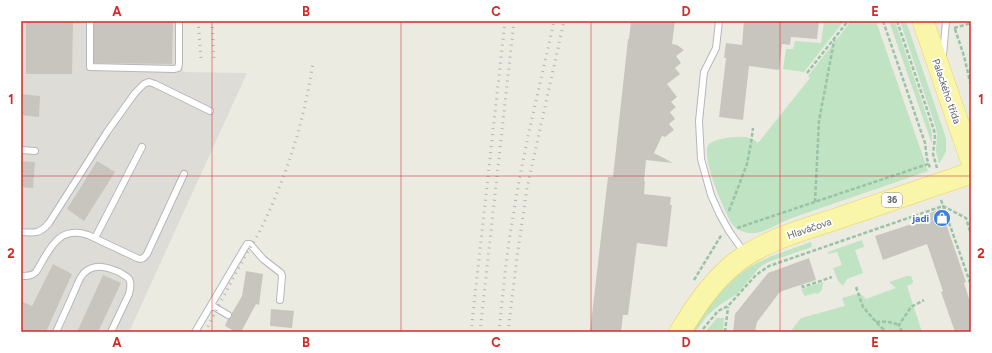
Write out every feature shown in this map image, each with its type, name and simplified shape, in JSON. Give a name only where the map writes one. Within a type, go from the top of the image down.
[{"type":"main road","name":"Palackého třída","points":[[924,21],[971,160]]},
{"type":"main road","name":"Hlaváčova","points":[[680,332],[695,307],[713,284],[734,264],[761,246],[971,172]]},
{"type":"lane","points":[[90,21],[90,67],[174,69],[178,68],[179,64],[179,21]]},
{"type":"lane","points":[[719,21],[716,48],[704,72],[699,135],[702,159],[711,195],[729,231],[747,255]]},
{"type":"lane","points":[[941,72],[946,21]]},
{"type":"lane","points":[[21,232],[37,232],[49,223],[107,132],[135,93],[144,84],[149,82],[155,84],[210,111]]},
{"type":"lane","points":[[96,238],[142,147]]},
{"type":"lane","points":[[21,150],[35,151]]},
{"type":"lane","points":[[21,276],[34,274],[58,238],[75,232],[96,238],[137,258],[143,259],[147,254],[184,174]]},
{"type":"lane","points":[[195,332],[244,248],[248,244],[250,244],[263,260],[281,273],[280,300]]},
{"type":"lane","points":[[56,332],[81,278],[87,271],[94,267],[100,266],[109,268],[126,276],[129,279],[131,288],[112,332]]},
{"type":"lane","points":[[211,305],[228,315]]},
{"type":"path","points":[[807,73],[848,21]]},
{"type":"path","points":[[883,21],[925,143],[930,168]]},
{"type":"path","points":[[897,21],[934,130],[935,137],[933,154],[936,165]]},
{"type":"path","points":[[952,21],[964,56],[971,86]]},
{"type":"path","points":[[954,28],[971,23]]},
{"type":"path","points":[[815,202],[819,121],[835,36]]},
{"type":"path","points":[[753,128],[747,164],[728,213],[729,231],[928,164]]},
{"type":"path","points":[[943,206],[971,285]]},
{"type":"path","points":[[700,332],[718,311],[728,306],[756,275],[769,266],[943,206],[966,218],[971,234]]},
{"type":"path","points":[[802,285],[802,287],[832,277]]},
{"type":"path","points":[[856,287],[863,307],[885,332]]},
{"type":"path","points":[[899,325],[911,307],[924,300]]},
{"type":"path","points":[[725,332],[728,306]]},
{"type":"path","points":[[876,322],[888,322],[899,325],[902,332]]},
{"type":"shaded area","points":[[21,21],[181,21],[183,72],[247,73],[129,332],[21,332]]},
{"type":"green space","points":[[824,21],[844,21],[804,72],[783,69],[786,49],[793,49],[795,41],[821,43]]},
{"type":"green space","points":[[851,21],[876,21],[928,171],[792,218],[769,229],[755,233],[748,233],[739,230],[731,223],[714,184],[708,162],[708,145],[722,139],[734,137],[750,138],[758,143],[810,78],[808,76]]},
{"type":"green space","points":[[889,21],[895,21],[931,129],[932,144]]},
{"type":"green space","points":[[900,21],[906,21],[946,138],[946,152],[939,164],[936,151],[936,128]]},
{"type":"green space","points":[[862,240],[864,247],[855,250],[863,273],[847,279],[843,286],[838,281],[833,268],[842,265],[837,252],[828,254],[828,252]]},
{"type":"green space","points":[[811,242],[812,247],[768,262],[759,268],[737,294],[718,306],[707,316],[695,332],[690,332],[712,300],[737,276],[751,266],[772,256]]},
{"type":"green space","points":[[911,276],[913,281],[912,284],[907,286],[922,332],[790,332],[801,318],[845,306],[842,298],[860,293],[866,299],[896,288],[889,282]]},
{"type":"green space","points":[[823,282],[822,289],[818,294],[815,293],[805,296],[803,294],[800,285],[802,289]]},
{"type":"green space","points":[[717,318],[724,318],[723,332],[705,332]]},
{"type":"building","points":[[26,21],[73,21],[72,74],[26,74]]},
{"type":"building","points":[[94,21],[173,21],[172,64],[94,63]]},
{"type":"building","points":[[631,21],[675,21],[672,44],[677,45],[684,50],[676,56],[681,63],[675,68],[680,74],[667,84],[677,97],[671,102],[676,107],[670,112],[675,119],[669,124],[674,130],[665,137],[662,136],[654,153],[673,163],[646,160],[644,181],[644,194],[671,197],[670,205],[672,205],[667,247],[637,243],[628,315],[623,315],[621,332],[590,332],[608,177],[613,177]]},
{"type":"building","points":[[744,21],[819,21],[817,39],[791,37],[790,45],[782,44],[779,70],[749,66],[743,120],[719,117],[726,58],[724,58],[726,43],[742,45]]},
{"type":"building","points":[[21,94],[40,96],[39,117],[21,115]]},
{"type":"building","points":[[21,161],[35,162],[33,188],[21,187]]},
{"type":"building","points":[[97,161],[115,172],[84,221],[67,209]]},
{"type":"building","points":[[941,209],[966,282],[964,283],[971,305],[971,332],[955,332],[941,292],[943,291],[927,244],[883,260],[875,236],[927,219],[925,215]]},
{"type":"building","points":[[809,258],[816,280],[779,293],[757,322],[755,332],[733,332],[735,314],[768,273]]},
{"type":"building","points":[[53,264],[72,274],[46,332],[21,332],[21,301],[32,306]]},
{"type":"building","points":[[246,271],[263,274],[259,305],[256,304],[241,332],[236,332],[225,326],[228,319],[232,317],[232,313],[242,296]]},
{"type":"building","points":[[103,275],[121,283],[98,332],[77,332]]},
{"type":"building","points":[[271,309],[294,311],[292,328],[270,326]]},
{"type":"railway","points":[[198,21],[201,59]]},
{"type":"railway","points":[[212,21],[214,58]]},
{"type":"railway","points":[[471,332],[505,21]]},
{"type":"railway","points":[[480,332],[514,21]]},
{"type":"railway","points":[[499,332],[507,260],[517,192],[554,21]]},
{"type":"railway","points":[[508,332],[527,188],[564,21]]},
{"type":"railway","points":[[205,332],[261,229],[283,178],[290,160],[306,102],[313,62]]},
{"type":"place","name":"jadi","points":[[942,218]]}]
